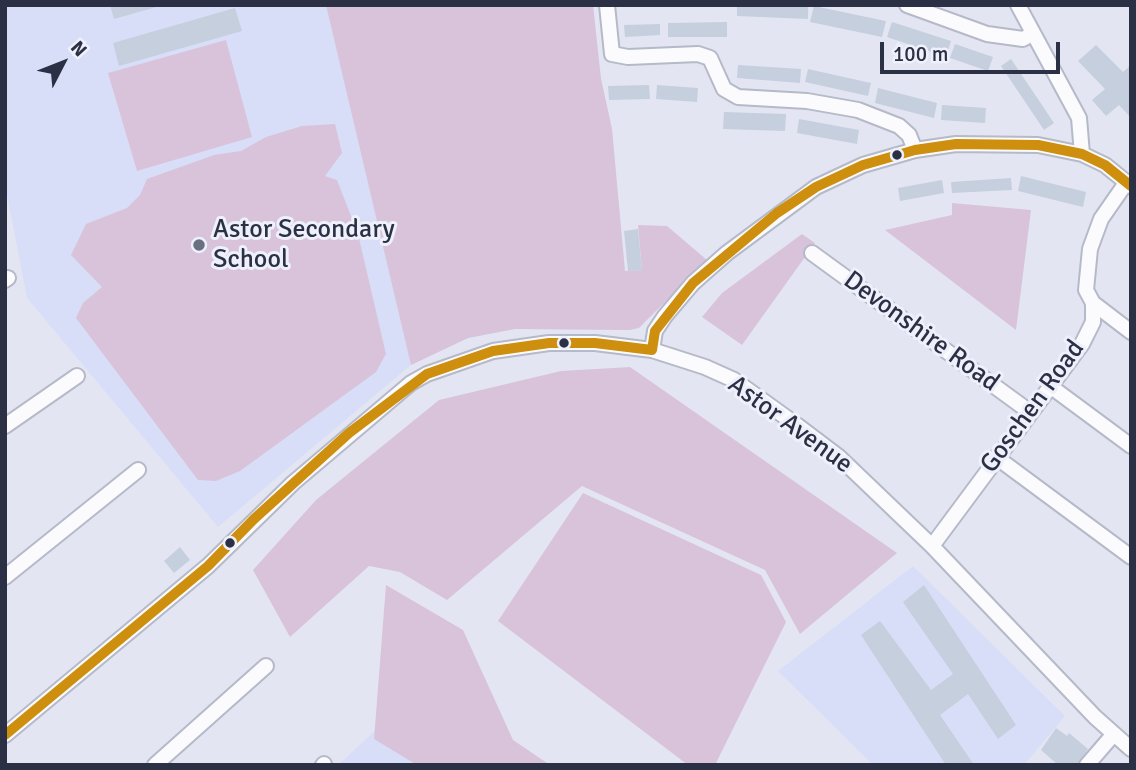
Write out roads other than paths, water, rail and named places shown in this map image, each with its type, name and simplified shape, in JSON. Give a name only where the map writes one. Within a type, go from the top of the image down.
[{"type":"street","points":[[907,5],[987,34],[1023,39],[1032,34]]},
{"type":"street","points":[[1018,5],[1079,118],[1082,154]]},
{"type":"street","points":[[606,6],[612,54],[628,57],[698,54],[710,58],[724,89],[738,97],[807,101],[859,110],[899,126],[909,135],[915,150]]},
{"type":"street","points":[[652,350],[655,331],[693,283],[777,213],[816,187],[863,165],[915,150],[989,144],[1038,145],[1082,154],[1105,165],[1129,184]]},
{"type":"street","name":"Goschen Road","points":[[932,546],[1082,344],[1093,322],[1093,303],[1086,290],[1090,248],[1101,219],[1129,184]]},
{"type":"street","name":"Devonshire Road","points":[[812,253],[1030,412]]},
{"type":"street","points":[[1093,303],[1131,332]]},
{"type":"street","name":"Astor Avenue","points":[[5,735],[208,566],[254,519],[349,433],[427,374],[493,351],[595,342],[652,350],[705,367],[755,394],[839,457],[932,546],[1113,735],[1131,749]]},
{"type":"street","points":[[5,426],[78,376]]},
{"type":"street","points":[[1050,386],[1131,446]]},
{"type":"street","points":[[996,457],[1131,556]]},
{"type":"street","points":[[5,577],[138,470]]},
{"type":"street","points":[[155,765],[266,666]]},
{"type":"street","points":[[1087,765],[1113,735]]},
{"type":"place","name":"Astor Secondary School","points":[[199,245]]}]
